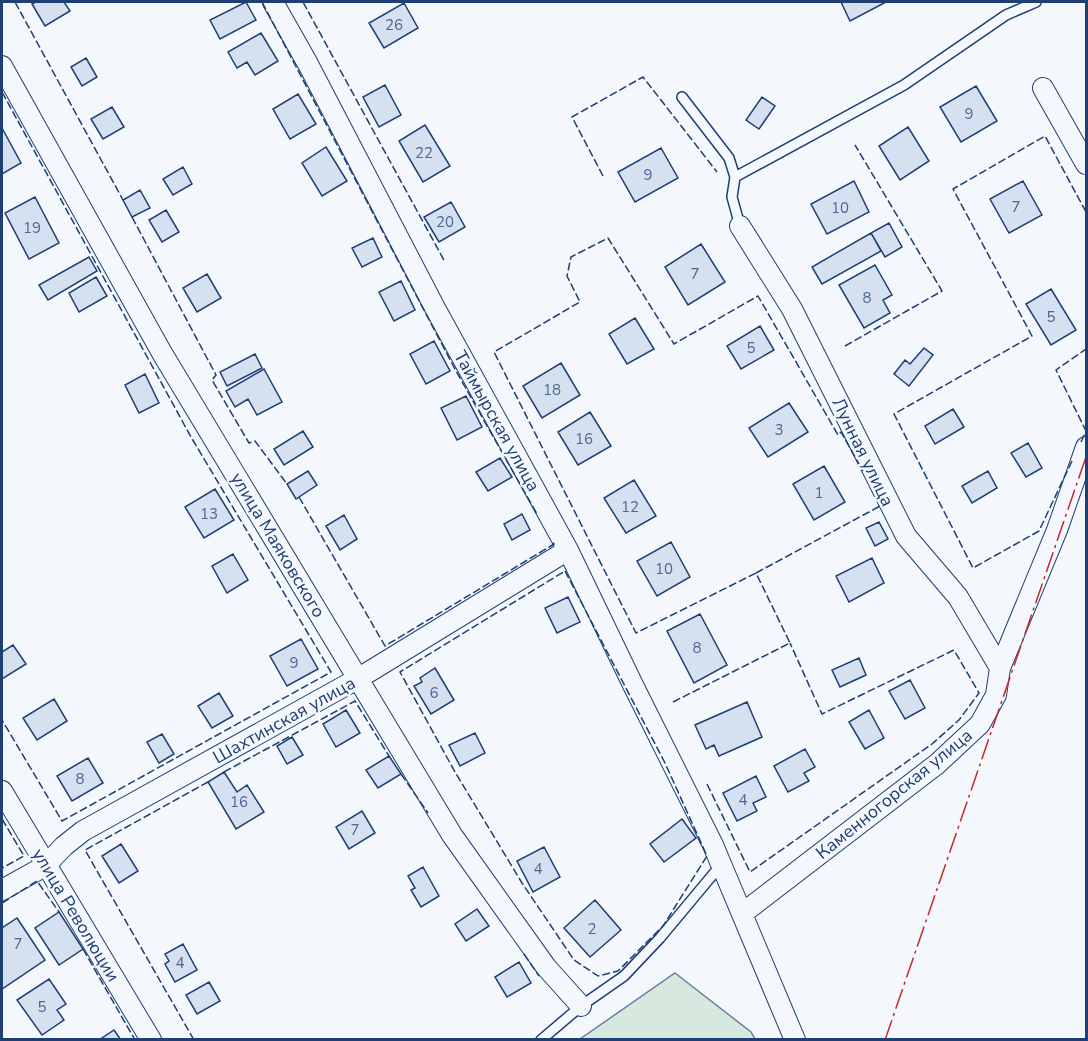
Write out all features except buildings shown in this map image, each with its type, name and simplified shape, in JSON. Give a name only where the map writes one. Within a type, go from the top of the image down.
[{"type":"street","name":"Таймырская улица","points":[[273,2],[308,64],[435,308],[568,550],[713,845],[720,867],[743,913],[795,1040]]},
{"type":"street","name":"улица Маяковского","points":[[2,66],[162,353],[452,836],[546,967],[581,1006]]},
{"type":"street","points":[[1043,88],[1086,164]]},
{"type":"street","name":"Лунная улица","points":[[740,226],[792,309],[906,536],[958,597],[1000,668]]},
{"type":"street","name":"Каменногорская улица","points":[[743,913],[937,764],[980,724],[996,695],[1000,668],[1057,530],[1086,447]]},
{"type":"street","name":"Шахтинская улица","points":[[2,891],[45,866],[64,846],[83,831],[359,678],[568,550]]},
{"type":"street","name":"улица Революции","points":[[2,791],[151,1040]]},
{"type":"lane","points":[[735,177],[904,86],[1006,15],[1036,2]]},
{"type":"lane","points":[[682,97],[729,158],[735,177],[732,197],[740,226]]},
{"type":"lane","points":[[541,1040],[581,1006],[624,976],[660,938],[720,867]]},
{"type":"shaded area","points":[[675,973],[751,1032],[755,1039],[580,1039]]},
{"type":"fence","points":[[15,2],[123,200]]},
{"type":"fence","points":[[262,2],[456,371],[537,514]]},
{"type":"fence","points":[[303,2],[445,262]]},
{"type":"fence","points":[[603,176],[572,117],[643,77],[717,172]]},
{"type":"fence","points":[[2,92],[191,437],[331,672],[62,821],[2,720]]},
{"type":"fence","points":[[1072,461],[1039,531],[973,568],[894,414],[1032,336],[953,189],[1045,136],[1086,212]]},
{"type":"fence","points":[[845,346],[942,291],[855,145]]},
{"type":"fence","points":[[132,217],[216,375],[212,380],[249,443],[255,441],[287,484]]},
{"type":"fence","points":[[673,702],[790,643],[756,573],[636,633],[494,352],[580,302],[567,276],[571,257],[608,238],[674,344],[758,296],[838,435],[841,432],[863,471]]},
{"type":"fence","points":[[1081,442],[1086,431],[1056,370],[1086,349]]},
{"type":"fence","points":[[299,497],[385,646],[554,544],[552,540]]},
{"type":"fence","points":[[756,573],[882,505]]},
{"type":"fence","points":[[565,571],[665,763],[707,856],[663,926],[618,971],[598,976],[574,960],[522,883],[455,772],[400,672],[565,571]]},
{"type":"fence","points":[[707,784],[750,872],[932,744],[959,720],[979,693],[954,650],[822,714],[790,643]]},
{"type":"fence","points":[[224,772],[355,701],[389,756]]},
{"type":"fence","points":[[401,774],[428,813]]},
{"type":"fence","points":[[194,1040],[85,850],[208,782]]},
{"type":"fence","points":[[2,819],[24,856],[2,868]]},
{"type":"fence","points":[[2,903],[37,881],[59,912]]},
{"type":"fence","points":[[83,949],[135,1040]]},
{"type":"fence","points":[[524,954],[539,976]]},
{"type":"power","points":[[885,1040],[1086,457]]}]
